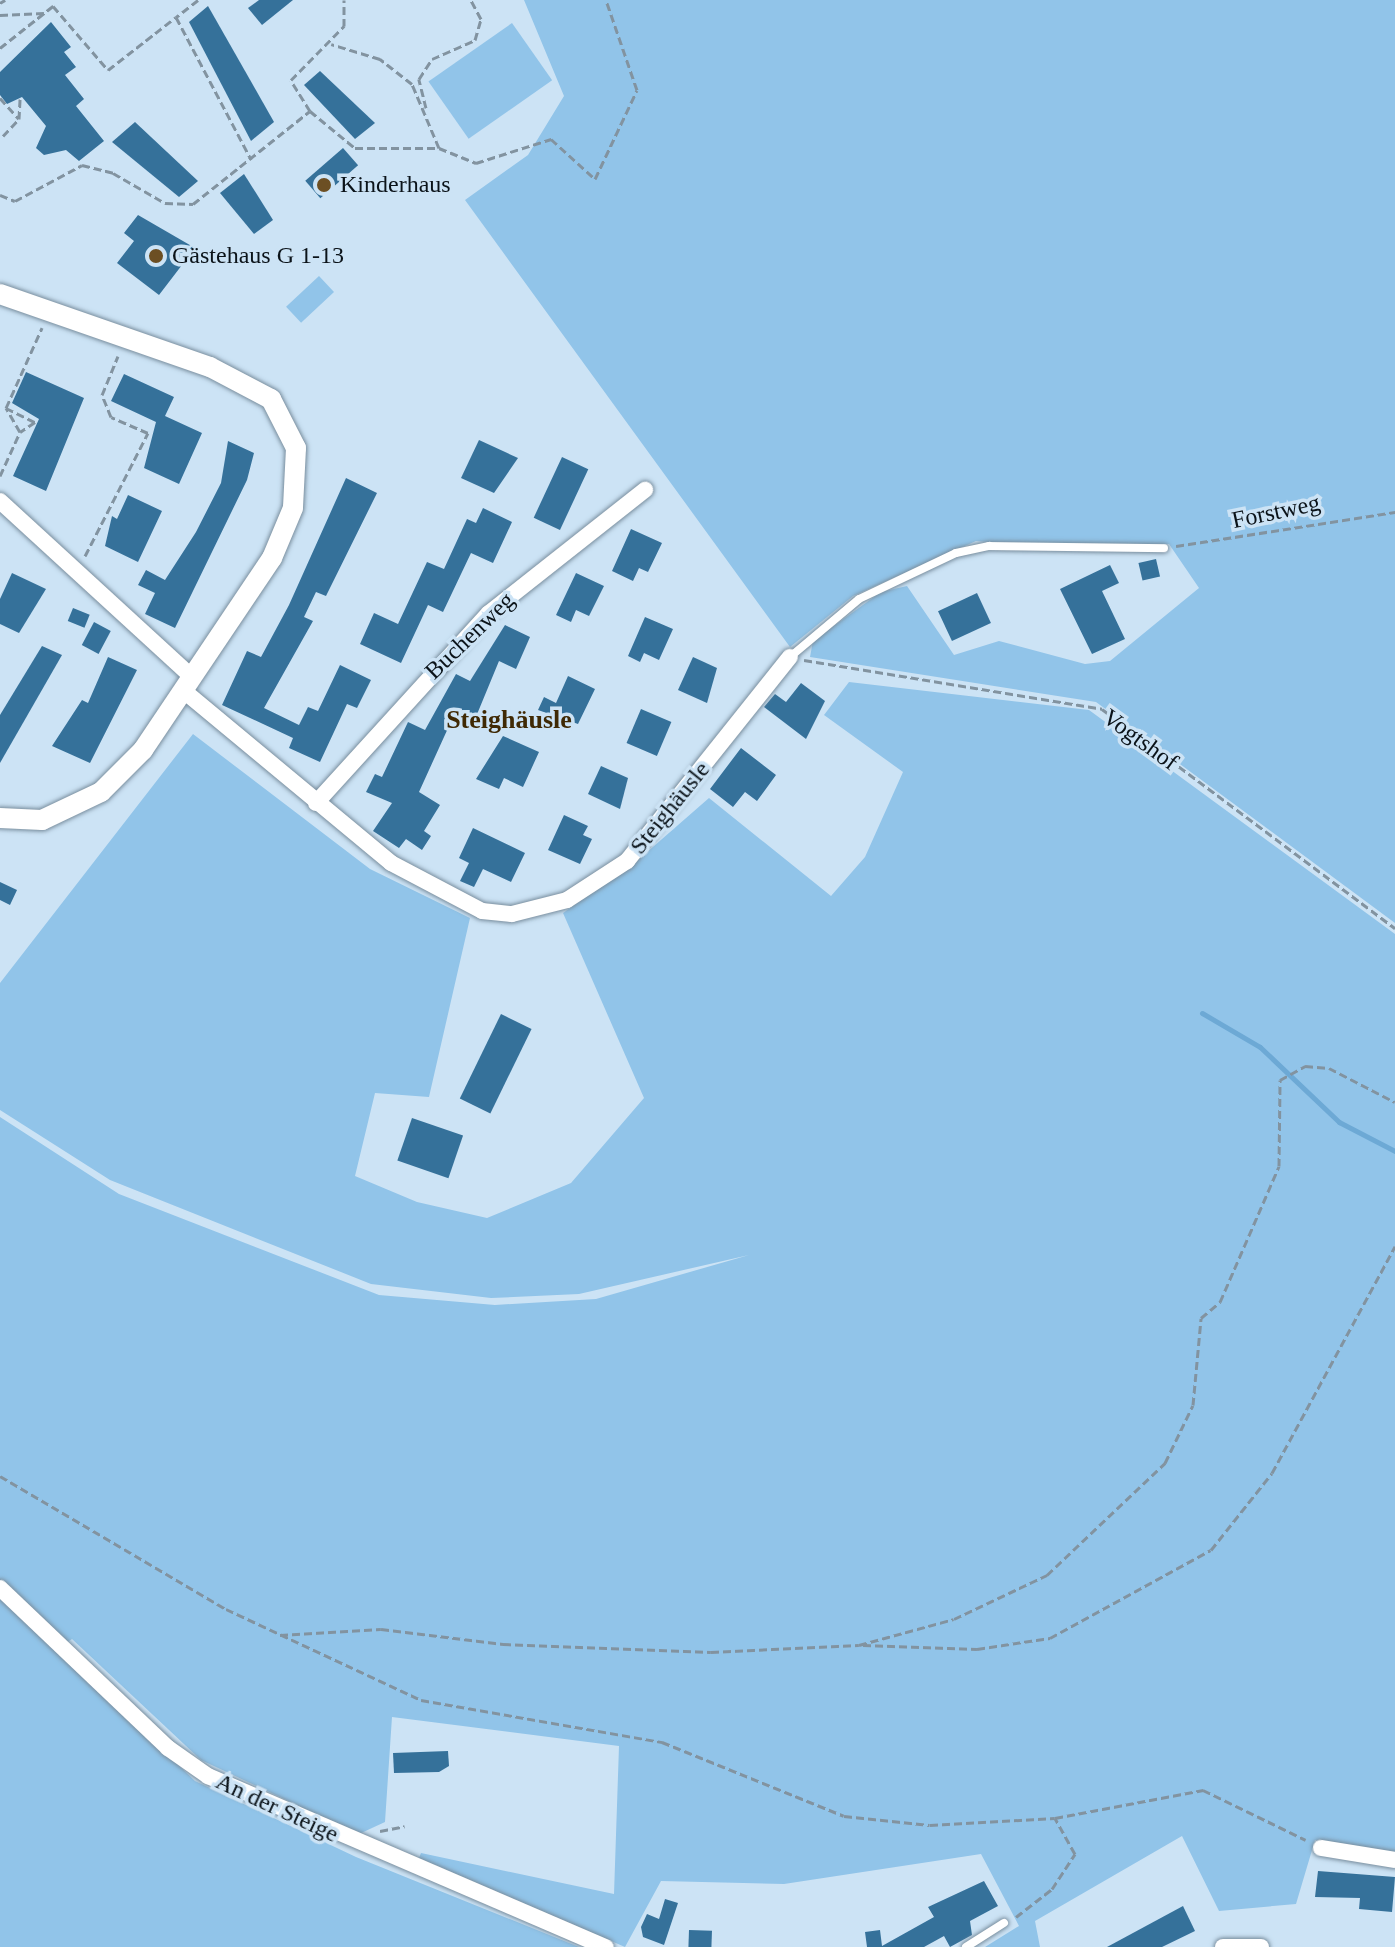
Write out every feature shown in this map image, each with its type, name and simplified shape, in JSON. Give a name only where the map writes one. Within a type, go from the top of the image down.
[{"type":"street","points":[[0,294],[210,367],[271,399],[296,448],[293,508],[272,558],[143,750],[101,792],[42,820],[0,818]]},
{"type":"street","name":"Buchenweg","points":[[316,803],[489,613],[645,490]]},
{"type":"street","name":"Steighäusle","points":[[0,501],[78,571],[188,684],[316,803],[391,863],[482,911],[512,914],[567,900],[607,877],[655,831],[790,657]]},
{"type":"street","name":"An der Steige","points":[[0,1588],[168,1748],[208,1776],[363,1848],[606,1947]]},
{"type":"street","points":[[1321,1848],[1395,1860]]},
{"type":"street","points":[[1223,1947],[1261,1947]]},
{"type":"lane","name":"Steighäusle","points":[[790,657],[859,599],[956,553],[989,546],[1164,548]]},
{"type":"lane","points":[[966,1947],[1004,1923]]},
{"type":"path","points":[[0,48],[53,6],[108,70],[198,0]]},
{"type":"path","points":[[344,0],[344,26],[331,44],[291,80],[310,111],[355,148],[439,148],[476,163],[551,139],[595,179],[637,90],[606,0]]},
{"type":"path","points":[[439,148],[419,79],[432,59],[475,40],[481,19],[471,0]]},
{"type":"path","points":[[0,15],[44,13]]},
{"type":"path","points":[[176,17],[251,159]]},
{"type":"path","points":[[331,44],[380,59],[412,84],[428,116]]},
{"type":"path","points":[[0,98],[19,119]]},
{"type":"path","points":[[3,136],[19,119],[20,99]]},
{"type":"path","points":[[0,195],[15,201],[82,165],[113,173],[165,203],[193,204],[310,111]]},
{"type":"path","points":[[6,408],[50,312]]},
{"type":"path","points":[[78,571],[148,433],[111,417],[102,395],[126,338]]},
{"type":"path","points":[[0,476],[20,432],[35,422],[6,408]]},
{"type":"path","points":[[6,408],[20,432]]},
{"type":"path","name":"Forstweg","points":[[1164,548],[1395,512]]},
{"type":"path","name":"Vogtshof","points":[[790,657],[1102,709],[1395,928]]},
{"type":"path","points":[[859,1645],[954,1619],[1047,1575],[1165,1463],[1193,1405],[1201,1318],[1220,1302],[1279,1166],[1280,1080],[1292,1069],[1305,1066],[1329,1068],[1395,1102]]},
{"type":"path","points":[[280,1635],[381,1629],[503,1644],[711,1652],[859,1645],[977,1649],[1050,1638],[1211,1550],[1272,1473],[1395,1246]]},
{"type":"path","points":[[0,1476],[280,1635],[421,1700],[662,1742],[844,1816],[930,1825],[1055,1818],[1203,1790],[1321,1848]]},
{"type":"path","points":[[1004,1923],[1052,1889],[1075,1854],[1055,1818]]},
{"type":"shaded area","points":[[524,0],[1395,0],[1395,923],[1096,702],[810,657],[813,641],[881,592],[907,586],[954,655],[999,641],[1085,664],[1110,661],[1199,588],[1169,544],[1063,548],[976,541],[853,596],[790,647],[465,200],[528,155],[564,96]]},
{"type":"shaded area","points":[[512,23],[552,80],[469,139],[428,82]]},
{"type":"shaded area","points":[[319,276],[334,292],[301,323],[286,307]]},
{"type":"shaded area","points":[[849,682],[1089,710],[1395,934],[1395,1856],[1315,1840],[1296,1904],[1219,1911],[1182,1836],[1035,1921],[1040,1947],[985,1947],[1019,1926],[981,1854],[784,1884],[661,1881],[625,1947],[419,1858],[421,1853],[614,1894],[619,1746],[392,1717],[385,1822],[359,1834],[201,1760],[72,1639],[57,1649],[195,1781],[356,1857],[579,1947],[0,1947],[0,1117],[119,1194],[379,1295],[495,1305],[596,1299],[749,1255],[579,1294],[491,1298],[371,1284],[110,1180],[0,1110],[0,983],[193,734],[370,869],[470,918],[429,1097],[375,1093],[355,1176],[417,1202],[487,1218],[571,1183],[644,1098],[563,913],[630,867],[709,798],[831,896],[865,857],[903,772],[824,715]]},
{"type":"building","points":[[259,0],[293,0],[262,25],[248,8]]},
{"type":"building","points":[[208,6],[274,122],[251,141],[189,22]]},
{"type":"building","points":[[51,22],[71,47],[64,52],[76,67],[65,75],[84,99],[76,106],[104,141],[79,161],[66,150],[44,155],[36,148],[46,126],[22,97],[7,104],[0,95],[0,72]]},
{"type":"building","points":[[320,71],[375,123],[355,139],[304,85]]},
{"type":"building","points":[[135,122],[198,181],[179,197],[112,142]]},
{"type":"building","points":[[343,148],[358,165],[320,198],[305,181]]},
{"type":"building","points":[[244,174],[273,220],[254,234],[220,193]]},
{"type":"building","name":"Gästehaus G 1-13","points":[[138,215],[195,248],[159,295],[117,263],[134,241],[124,233]]},
{"type":"building","points":[[26,372],[84,398],[46,491],[13,476],[39,419],[12,403]]},
{"type":"building","points":[[124,374],[174,397],[165,416],[202,433],[179,484],[144,468],[156,422],[111,401]]},
{"type":"building","points":[[479,440],[518,458],[494,493],[461,478]]},
{"type":"building","points":[[228,441],[254,453],[247,480],[175,628],[145,614],[155,593],[138,585],[146,570],[165,580],[196,532],[221,483]]},
{"type":"building","points":[[562,457],[588,469],[560,530],[534,518]]},
{"type":"building","points":[[346,478],[377,493],[326,596],[316,592],[304,617],[313,621],[264,708],[299,725],[308,707],[318,711],[340,665],[371,680],[357,708],[347,704],[320,762],[289,748],[293,738],[222,705],[247,651],[261,657],[289,605]]},
{"type":"building","points":[[128,495],[162,511],[138,562],[105,546],[112,516],[117,519]]},
{"type":"building","points":[[483,508],[512,522],[493,563],[471,553],[443,612],[428,605],[401,663],[360,644],[374,613],[398,624],[427,562],[444,569],[467,519],[476,523]]},
{"type":"building","points":[[631,529],[662,543],[648,572],[639,568],[633,581],[612,571]]},
{"type":"building","points":[[1156,559],[1160,577],[1143,581],[1138,563]]},
{"type":"building","points":[[1110,565],[1119,583],[1102,591],[1125,639],[1092,654],[1060,589]]},
{"type":"building","points":[[12,573],[46,589],[19,633],[0,624],[0,599]]},
{"type":"building","points":[[576,573],[604,586],[589,616],[576,610],[571,622],[556,615]]},
{"type":"building","points":[[977,593],[991,623],[952,641],[938,611]]},
{"type":"building","points":[[73,608],[90,615],[84,628],[68,621]]},
{"type":"building","points":[[645,617],[673,629],[659,660],[644,653],[640,662],[628,656]]},
{"type":"building","points":[[94,622],[111,631],[99,654],[82,645]]},
{"type":"building","points":[[505,625],[530,637],[516,669],[499,661],[473,724],[454,715],[419,792],[440,805],[424,831],[431,836],[422,850],[406,839],[399,848],[373,831],[392,803],[366,792],[375,774],[382,777],[408,722],[425,730],[456,674],[470,681]]},
{"type":"building","points":[[42,646],[62,655],[0,763],[0,715]]},
{"type":"building","points":[[108,657],[137,670],[90,763],[52,746],[82,700],[88,703]]},
{"type":"building","points":[[693,657],[717,668],[707,703],[678,690]]},
{"type":"building","points":[[568,676],[595,689],[578,724],[538,710],[544,697],[556,703]]},
{"type":"building","points":[[801,683],[825,701],[806,739],[764,707],[775,694],[786,702]]},
{"type":"building","points":[[641,709],[671,722],[657,756],[627,743]]},
{"type":"building","points":[[503,736],[539,752],[523,787],[504,778],[499,789],[476,779]]},
{"type":"building","points":[[741,748],[776,775],[757,801],[745,792],[733,807],[710,789]]},
{"type":"building","points":[[601,766],[628,778],[620,809],[588,794]]},
{"type":"building","points":[[564,815],[588,826],[583,835],[592,839],[580,864],[548,850]]},
{"type":"building","points":[[473,828],[525,853],[511,882],[483,869],[474,887],[460,881],[469,863],[459,858]]},
{"type":"building","points":[[0,882],[17,890],[10,905],[0,900]]},
{"type":"building","points":[[501,1014],[532,1029],[490,1113],[460,1098]]},
{"type":"building","points":[[412,1118],[463,1136],[448,1178],[397,1161]]},
{"type":"building","points":[[448,1751],[449,1766],[439,1772],[394,1773],[393,1753]]},
{"type":"building","points":[[1318,1871],[1395,1877],[1392,1912],[1359,1909],[1360,1898],[1315,1897]]},
{"type":"building","points":[[984,1881],[998,1906],[970,1921],[972,1935],[950,1947],[944,1936],[924,1947],[867,1947],[865,1932],[880,1930],[882,1946],[934,1917],[928,1907]]},
{"type":"building","points":[[665,1899],[678,1903],[664,1945],[643,1937],[641,1927],[647,1914],[659,1919]]},
{"type":"building","points":[[1183,1906],[1195,1931],[1162,1947],[1107,1947]]},
{"type":"building","points":[[689,1930],[712,1931],[711,1947],[688,1947]]},
{"type":"waterway","points":[[1202,1013],[1260,1047],[1339,1122],[1395,1151]]},
{"type":"place","name":"Kinderhaus","points":[[324,185]]},
{"type":"place","name":"Gästehaus G 1-13","points":[[156,256]]},
{"type":"district","name":"Steighäusle","points":[[509,720]]}]
